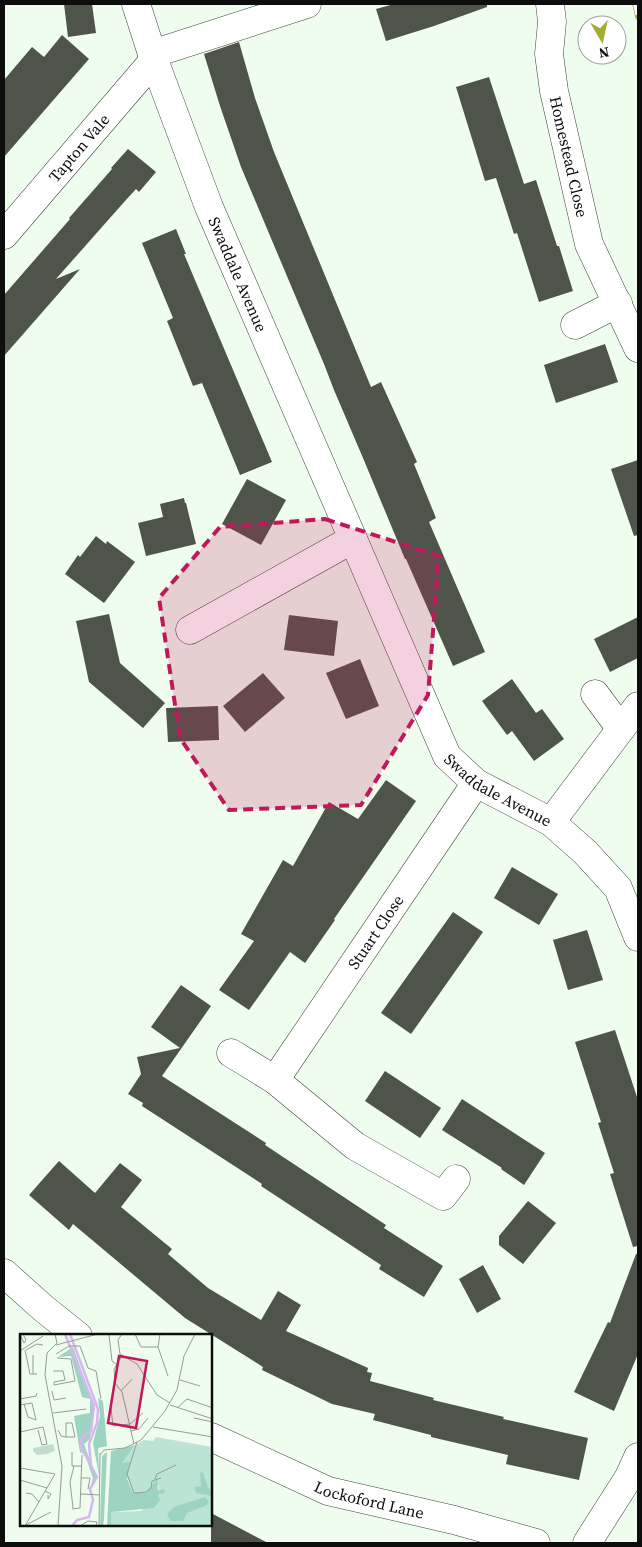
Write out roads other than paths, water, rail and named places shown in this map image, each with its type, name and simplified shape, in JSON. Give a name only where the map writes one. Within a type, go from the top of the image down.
[{"type":"street","name":"Swaddale Avenue","points":[[136,4],[153,57],[209,207],[446,756],[476,783],[551,822],[585,852],[618,888],[638,936]]},
{"type":"street","points":[[153,57],[307,4]]},
{"type":"street","name":"Homestead Close","points":[[550,4],[552,22],[549,54],[552,82],[589,244],[638,348]]},
{"type":"street","name":"Tapton Vale","points":[[4,235],[153,57]]},
{"type":"street","points":[[575,324],[618,303]]},
{"type":"street","points":[[190,630],[353,539]]},
{"type":"street","points":[[595,694],[621,729]]},
{"type":"street","points":[[551,822],[638,706]]},
{"type":"street","name":"Stuart Close","points":[[275,1080],[476,783]]},
{"type":"street","points":[[231,1053],[275,1080],[355,1146],[443,1196],[456,1178]]},
{"type":"street","points":[[4,1273],[76,1334]]},
{"type":"street","name":"Lockoford Lane","points":[[212,1437],[328,1491],[454,1520],[536,1543]]},
{"type":"street","points":[[587,1543],[629,1477],[638,1457]]},
{"type":"railway","points":[[635,4],[638,17]]}]
